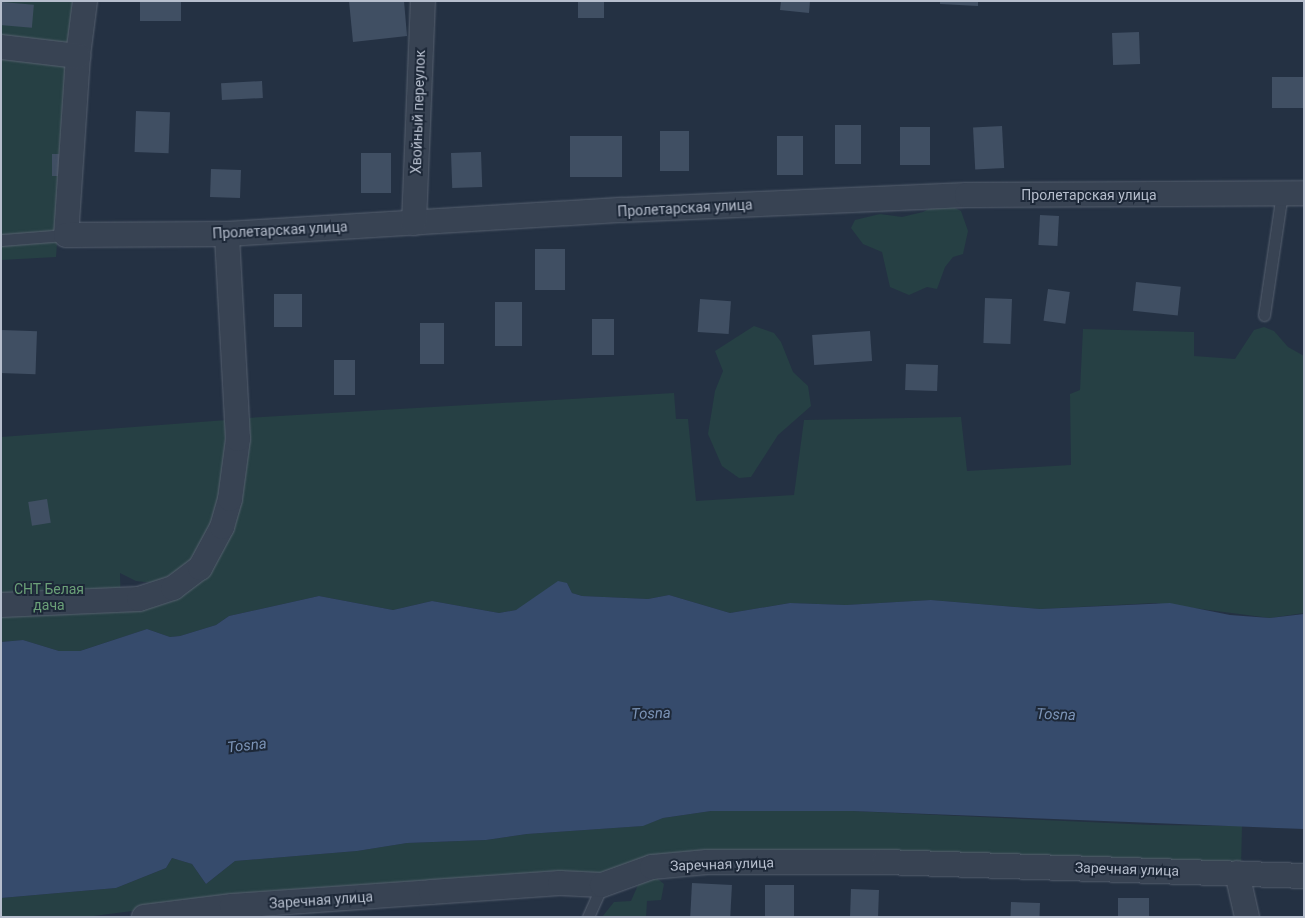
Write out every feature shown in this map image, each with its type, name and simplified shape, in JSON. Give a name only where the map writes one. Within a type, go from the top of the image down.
[{"type":"street","points":[[66,235],[78,56],[85,1]]},
{"type":"street","name":"Хвойный переулок","points":[[414,223],[423,1]]},
{"type":"street","points":[[1,47],[78,56]]},
{"type":"street","name":"Пролетарская улица","points":[[66,235],[228,234],[967,195],[1293,193]]},
{"type":"street","points":[[1,605],[139,599],[173,588],[200,568],[222,527],[230,499],[238,439],[228,234]]},
{"type":"street","name":"Заречная улица","points":[[144,917],[232,906],[431,892],[560,883],[602,885],[652,867],[707,862],[884,862],[1304,876]]},
{"type":"street","points":[[1237,873],[1247,917]]},
{"type":"lane","points":[[1264,315],[1293,193]]},
{"type":"lane","points":[[1,240],[66,235]]},
{"type":"lane","points":[[588,917],[602,885]]},
{"type":"green space","points":[[1,1],[75,1],[56,257],[1,260]]},
{"type":"green space","points":[[943,202],[961,211],[968,231],[963,254],[953,257],[945,267],[937,289],[927,287],[909,295],[890,287],[882,252],[863,244],[851,228],[855,220],[880,214],[902,217],[923,212]]},
{"type":"green space","points":[[754,326],[774,333],[781,342],[793,372],[808,386],[811,406],[778,435],[751,477],[739,478],[722,466],[708,434],[715,391],[723,371],[715,351]]},
{"type":"green space","name":"СНТ Белая дача","points":[[1264,327],[1274,331],[1288,347],[1304,356],[1304,613],[1270,618],[1155,603],[1040,609],[931,600],[846,605],[790,603],[730,613],[669,595],[648,599],[582,596],[572,593],[567,583],[516,610],[499,613],[432,601],[393,610],[319,596],[229,616],[216,625],[180,636],[170,637],[147,629],[80,651],[59,651],[23,640],[1,642],[1,437],[227,420],[220,504],[201,553],[180,570],[154,583],[136,581],[120,573],[121,610],[204,576],[246,418],[674,393],[676,419],[688,419],[696,501],[794,495],[804,420],[961,417],[967,471],[1071,465],[1070,394],[1080,390],[1083,329],[1194,332],[1194,356],[1235,359],[1254,330]]},
{"type":"green space","points":[[711,811],[852,811],[1152,825],[1242,826],[1241,868],[592,873],[163,907],[86,917],[1,917],[1,898],[116,888],[166,868],[172,858],[192,864],[206,884],[235,861],[357,851],[407,843],[486,840],[527,834],[642,826],[663,818]]},
{"type":"green space","points":[[654,876],[664,884],[661,900],[647,901],[646,917],[602,917],[614,902],[631,901],[638,885]]},
{"type":"water","name":"Tosna","points":[[558,581],[567,583],[572,593],[582,596],[648,599],[669,595],[730,613],[790,603],[846,605],[931,600],[1040,609],[1170,603],[1230,615],[1270,618],[1304,614],[1304,829],[852,811],[711,811],[663,818],[643,826],[527,834],[486,840],[407,843],[357,851],[235,861],[206,884],[192,864],[172,858],[166,868],[116,888],[1,898],[1,642],[23,640],[59,651],[80,651],[147,629],[170,637],[180,636],[216,625],[229,616],[319,596],[393,610],[432,601],[499,613],[516,610]]},
{"type":"building","points":[[140,1],[181,1],[181,21],[140,21]]},
{"type":"building","points":[[349,1],[404,1],[407,36],[353,42]]},
{"type":"building","points":[[578,1],[604,1],[604,18],[578,18]]},
{"type":"building","points":[[781,1],[810,1],[809,13],[780,10]]},
{"type":"building","points":[[940,1],[978,1],[978,6],[940,4]]},
{"type":"building","points":[[2,2],[34,5],[32,28],[1,25]]},
{"type":"building","points":[[1139,32],[1140,64],[1113,65],[1112,33]]},
{"type":"building","points":[[1272,77],[1304,77],[1304,108],[1272,108]]},
{"type":"building","points":[[262,81],[263,98],[222,100],[221,83]]},
{"type":"building","points":[[136,111],[170,112],[169,153],[135,152]]},
{"type":"building","points":[[835,125],[861,125],[861,164],[835,164]]},
{"type":"building","points":[[1002,126],[1004,168],[975,169],[973,128]]},
{"type":"building","points":[[900,127],[930,127],[930,165],[900,165]]},
{"type":"building","points":[[660,131],[689,131],[689,171],[660,171]]},
{"type":"building","points":[[570,136],[622,136],[622,177],[570,177]]},
{"type":"building","points":[[777,136],[803,136],[803,175],[777,175]]},
{"type":"building","points":[[481,152],[482,187],[452,188],[451,153]]},
{"type":"building","points":[[361,153],[391,153],[391,193],[361,193]]},
{"type":"building","points":[[52,154],[65,154],[65,176],[52,176]]},
{"type":"building","points":[[211,169],[241,170],[240,198],[210,197]]},
{"type":"building","points":[[1040,215],[1059,216],[1057,246],[1038,245]]},
{"type":"building","points":[[535,249],[565,249],[565,290],[535,290]]},
{"type":"building","points":[[1136,282],[1181,287],[1178,316],[1133,311]]},
{"type":"building","points":[[1048,289],[1070,292],[1065,324],[1044,321]]},
{"type":"building","points":[[274,294],[302,294],[302,327],[274,327]]},
{"type":"building","points":[[985,298],[1012,299],[1010,344],[983,343]]},
{"type":"building","points":[[700,299],[731,301],[729,334],[698,332]]},
{"type":"building","points":[[495,302],[522,302],[522,346],[495,346]]},
{"type":"building","points":[[592,319],[614,319],[614,355],[592,355]]},
{"type":"building","points":[[420,323],[444,323],[444,364],[420,364]]},
{"type":"building","points":[[1,330],[37,331],[35,374],[1,373]]},
{"type":"building","points":[[870,331],[872,361],[814,365],[812,335]]},
{"type":"building","points":[[334,360],[355,360],[355,395],[334,395]]},
{"type":"building","points":[[906,364],[938,365],[937,391],[905,390]]},
{"type":"building","points":[[47,499],[51,523],[32,526],[28,502]]},
{"type":"building","points":[[692,883],[732,885],[730,917],[690,917]]},
{"type":"building","points":[[765,885],[794,885],[794,917],[765,917]]},
{"type":"building","points":[[851,889],[879,890],[878,917],[850,917]]},
{"type":"building","points":[[1118,898],[1149,898],[1149,917],[1118,917]]},
{"type":"building","points":[[1011,902],[1040,903],[1039,917],[1010,917]]}]
